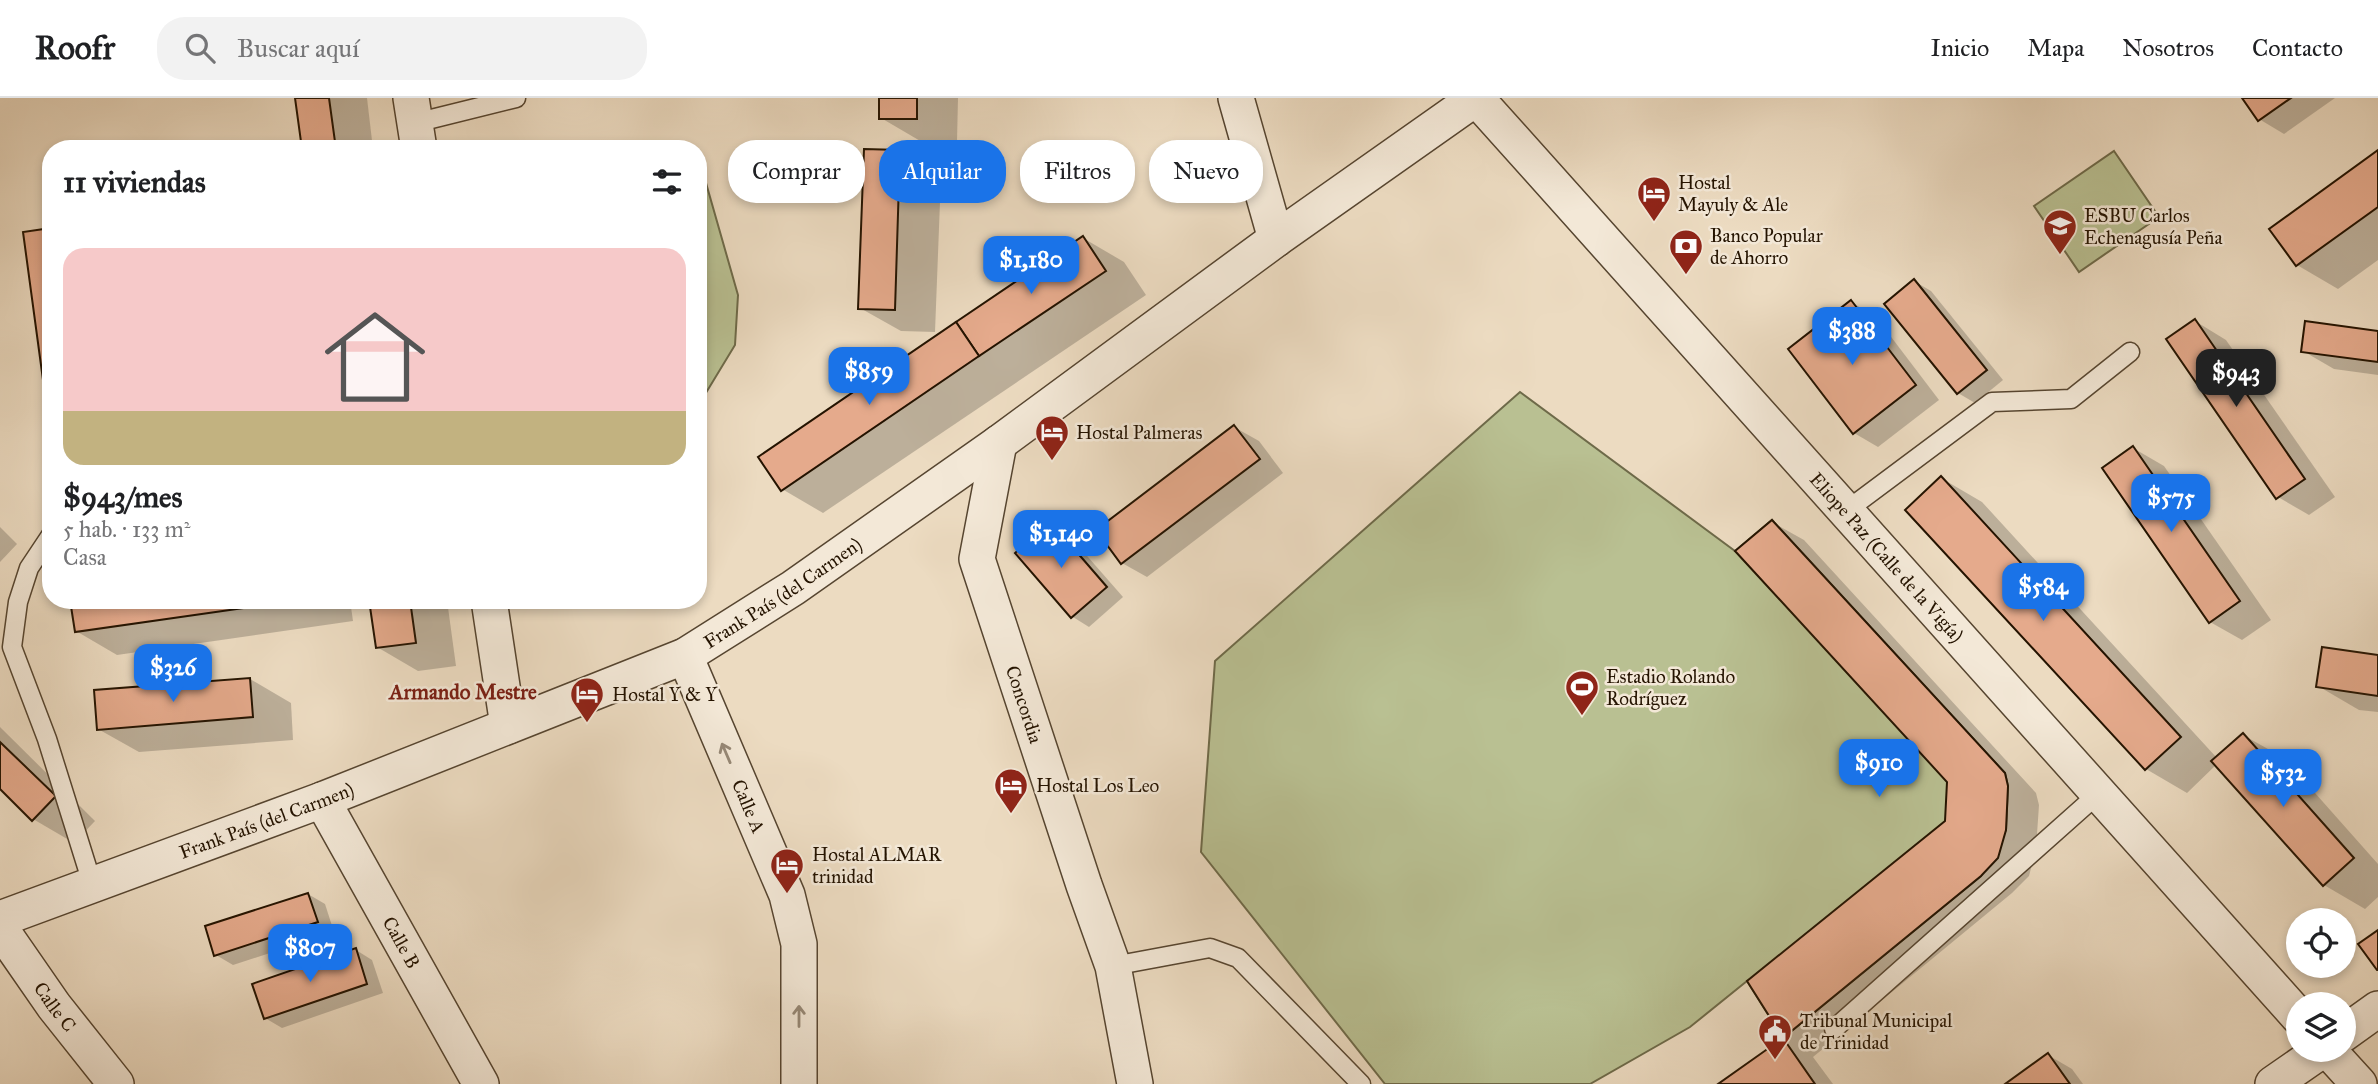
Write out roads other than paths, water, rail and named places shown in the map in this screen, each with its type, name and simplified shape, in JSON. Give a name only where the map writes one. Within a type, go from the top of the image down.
[{"type":"street","points":[[1236,98],[1276,239]]},
{"type":"street","name":"Frank País (del Carmen)","points":[[0,919],[322,800],[685,656],[793,588],[999,443],[1276,239],[1476,98]]},
{"type":"street","name":"Eliope Paz (Calle de la Vigía)","points":[[1476,98],[2286,1003]]},
{"type":"street","name":"Concordia","points":[[999,443],[977,559],[1113,966],[1135,1084]]},
{"type":"street","points":[[490,609],[508,726]]},
{"type":"street","name":"Calle A","points":[[685,656],[787,895],[799,944],[799,1084]]},
{"type":"street","name":"Calle B","points":[[322,800],[481,1084]]},
{"type":"street","name":"Calle C","points":[[0,928],[54,1006],[116,1084]]},
{"type":"street","points":[[2356,1025],[2378,1009]]},
{"type":"street","points":[[2273,1084],[2305,1062]]},
{"type":"street","points":[[2339,1062],[2359,1084]]},
{"type":"lane","points":[[415,123],[516,98]]},
{"type":"lane","points":[[1846,511],[1992,402],[2071,399],[2130,352]]},
{"type":"lane","points":[[42,548],[29,568],[18,602],[12,647],[47,739],[92,883]]},
{"type":"lane","points":[[1834,1029],[2098,794]]},
{"type":"lane","points":[[1113,966],[1210,948],[1238,958],[1361,1084]]},
{"type":"place","name":"Hostal Mayuly & Ale","points":[[1654,223]]},
{"type":"place","name":"ESBU Carlos Echenagusía Peña","points":[[2060,256]]},
{"type":"place","name":"Banco Popular de Ahorro","points":[[1686,276]]},
{"type":"place","name":"Hostal Palmeras","points":[[1052,462]]},
{"type":"place","name":"Estadio Rolando Rodríguez","points":[[1582,717]]},
{"type":"place","name":"Hostal Y & Y","points":[[587,724]]},
{"type":"place","name":"Hostal Los Leo","points":[[1011,815]]},
{"type":"place","name":"Hostal ALMAR trinidad","points":[[787,895]]},
{"type":"place","name":"Tribunal Municipal de Trinidad","points":[[1775,1061]]},
{"type":"district","name":"Armando Mestre","points":[[463,692]]}]
